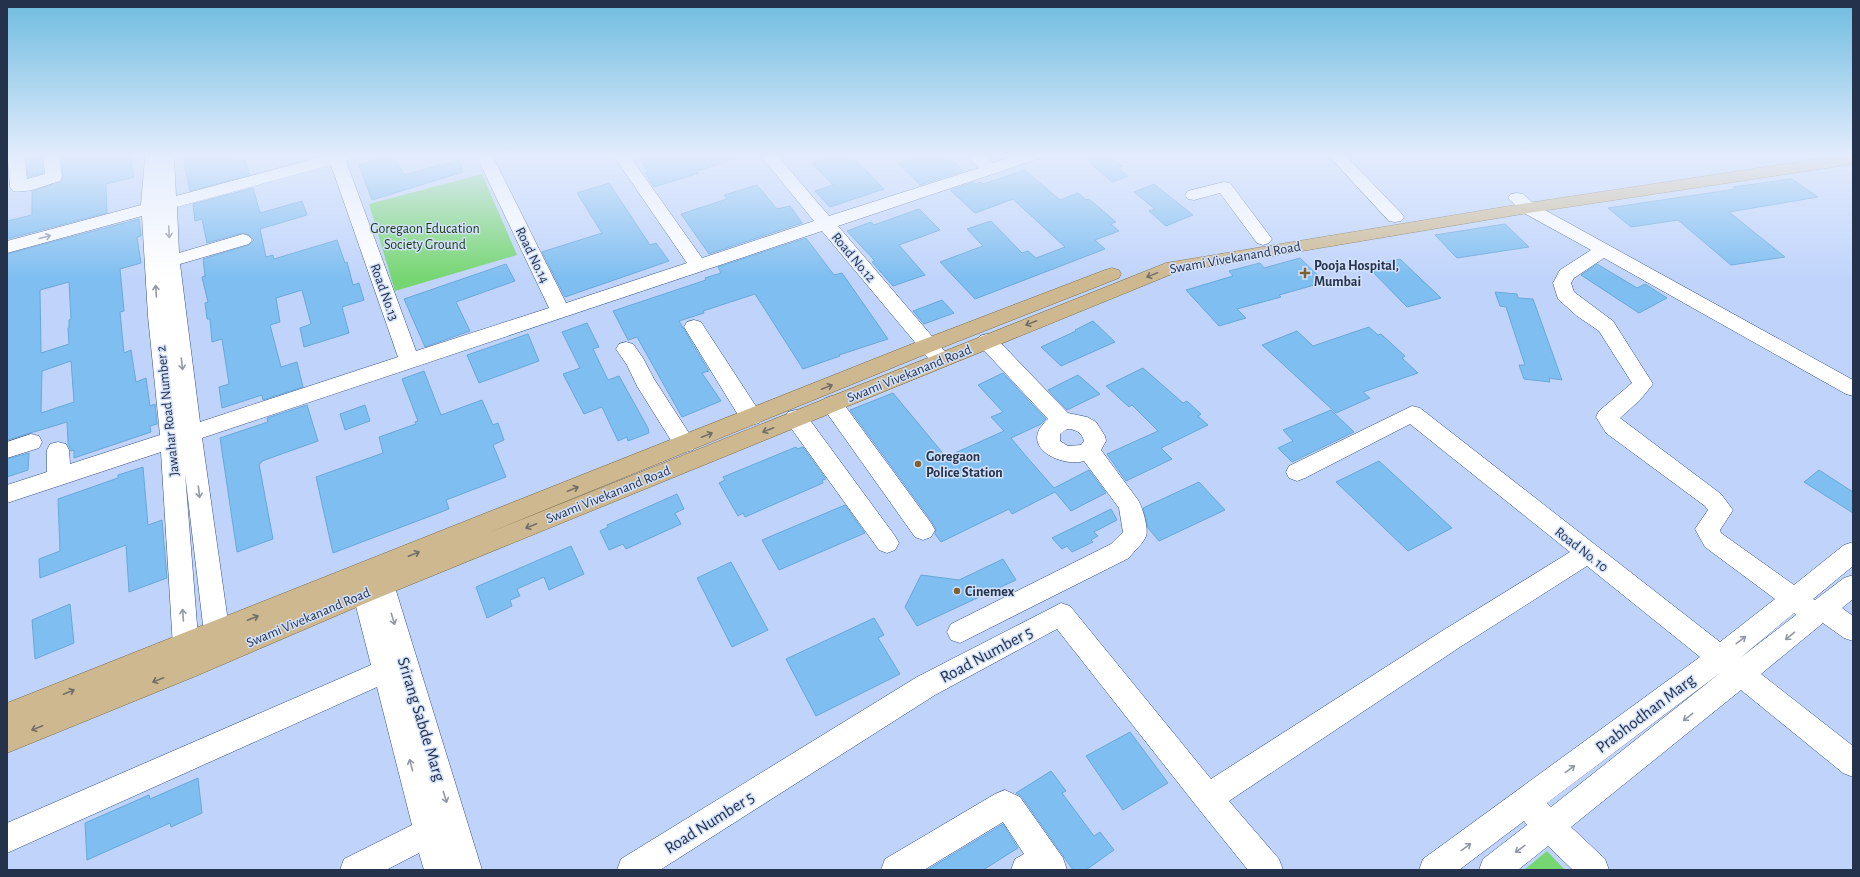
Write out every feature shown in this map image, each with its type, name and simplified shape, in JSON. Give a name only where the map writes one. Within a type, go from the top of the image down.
[{"type":"main road","name":"Swami Vivekanand Road","points":[[371,580],[832,404],[935,353],[1153,258],[1234,250],[1563,196]]},
{"type":"main road","name":"Swami Vivekanand Road","points":[[7,740],[218,643],[371,580],[685,444],[751,417],[935,353],[987,341],[1173,267],[1234,250],[1263,239],[1395,217],[1575,196]]},
{"type":"main road","name":"Swami Vivekanand Road","points":[[7,716],[186,657]]},
{"type":"street","name":"Jawahar Road Number 2","points":[[158,196],[170,261],[168,324]]},
{"type":"street","name":"Jawahar Road Number 2","points":[[160,196],[159,206],[168,324],[181,437],[218,643]]},
{"type":"street","points":[[7,247],[196,196]]},
{"type":"street","name":"Road No.13","points":[[354,196],[409,361]]},
{"type":"street","name":"Road No.14","points":[[504,196],[560,311]]},
{"type":"street","points":[[649,196],[698,266]]},
{"type":"street","name":"Road No.12","points":[[803,196],[935,353]]},
{"type":"street","points":[[7,494],[911,196]]},
{"type":"street","points":[[1231,196],[1263,239]]},
{"type":"street","points":[[1375,196],[1395,217]]},
{"type":"street","points":[[1522,203],[1853,389]]},
{"type":"street","points":[[170,261],[243,240]]},
{"type":"street","points":[[1604,250],[1567,274],[1562,283],[1565,295],[1584,311],[1606,326],[1642,384],[1633,395],[1607,417],[1614,428],[1713,500],[1721,510],[1707,529],[1712,540],[1793,599],[1840,616]]},
{"type":"street","points":[[694,327],[751,417]]},
{"type":"street","points":[[987,341],[1063,421]]},
{"type":"street","points":[[626,349],[636,363],[644,381],[685,444]]},
{"type":"street","points":[[832,404],[923,530]]},
{"type":"street","name":"Road No. 10","points":[[1297,472],[1412,414],[1853,763]]},
{"type":"street","points":[[796,418],[886,543]]},
{"type":"street","points":[[1063,421],[1078,422],[1091,430],[1095,441],[1089,451],[1076,456],[1060,453],[1054,449],[1048,438],[1049,433],[1056,424],[1063,421]]},
{"type":"street","name":"Jawahar Road Number 2","points":[[181,437],[186,657]]},
{"type":"street","points":[[7,450],[31,442]]},
{"type":"street","points":[[58,450],[59,477]]},
{"type":"street","points":[[960,632],[1120,551],[1135,534],[1130,506],[1089,451]]},
{"type":"street","name":"Prabhodhan Marg","points":[[1434,870],[1526,803],[1720,657],[1853,552]]},
{"type":"street","points":[[1208,798],[1451,639],[1587,554]]},
{"type":"street","name":"Srirang Sabde Marg","points":[[371,580],[385,671],[439,870]]},
{"type":"street","name":"Srirang Sabde Marg","points":[[371,580],[467,870]]},
{"type":"street","points":[[1494,870],[1742,674],[1840,616],[1853,585]]},
{"type":"street","name":"Road Number 5","points":[[632,870],[926,686],[1061,614],[1208,798],[1268,870]]},
{"type":"street","points":[[7,838],[385,671]]},
{"type":"street","points":[[1526,803],[1594,870]]},
{"type":"street","points":[[896,870],[1005,804],[1010,807],[1041,866]]},
{"type":"street","points":[[355,870],[429,832]]},
{"type":"green space","name":"Goregaon Education Society Ground","points":[[399,196],[491,196],[517,255],[395,291],[369,204]]},
{"type":"green space","points":[[1547,851],[1565,870],[1524,870]]},
{"type":"building","points":[[32,196],[106,196],[107,213],[7,239],[7,221],[32,215]]},
{"type":"building","points":[[223,196],[255,196],[260,213],[302,201],[307,215],[260,229],[266,257],[273,255],[274,259],[337,240],[345,263],[347,262],[353,285],[359,283],[364,300],[342,307],[349,333],[304,347],[300,328],[311,324],[302,290],[276,298],[280,322],[270,325],[281,367],[297,362],[303,387],[263,400],[262,395],[222,408],[219,387],[229,384],[222,339],[212,342],[210,319],[207,319],[205,303],[208,302],[202,277],[205,276],[203,259],[249,245],[254,240],[249,235],[243,233],[207,243],[202,219],[195,221],[193,204]]},
{"type":"building","points":[[370,196],[385,196],[372,200]]},
{"type":"building","points":[[579,196],[618,196],[650,245],[656,243],[669,261],[565,297],[542,252],[602,233]]},
{"type":"building","points":[[725,196],[766,196],[777,209],[790,206],[802,223],[709,254],[681,214],[727,199]]},
{"type":"building","points":[[820,196],[863,196],[830,207]]},
{"type":"building","points":[[956,196],[1055,196],[1060,200],[1070,196],[1081,196],[1086,200],[1089,199],[1116,222],[1111,224],[1119,231],[1095,240],[1105,249],[975,299],[940,262],[983,246],[967,229],[991,221],[1022,253],[1028,251],[1036,258],[1065,247],[1013,199],[975,213]]},
{"type":"building","points":[[1139,196],[1169,196],[1193,215],[1166,226],[1149,211],[1155,209]]},
{"type":"building","points":[[1689,196],[1818,197],[1729,212],[1785,257],[1731,265],[1678,220],[1631,227],[1608,208]]},
{"type":"building","points":[[919,209],[940,230],[899,245],[925,275],[893,286],[872,262],[875,261],[847,231],[871,222],[874,225]]},
{"type":"building","points":[[139,219],[141,236],[137,237],[141,263],[120,269],[124,311],[120,312],[124,353],[131,350],[136,382],[146,378],[150,406],[155,404],[157,424],[150,426],[151,432],[74,458],[74,450],[71,451],[68,444],[67,422],[7,440],[7,254]],"holes":[[[69,282],[71,319],[69,320],[68,328],[69,344],[41,353],[40,290]],[[71,361],[74,402],[41,413],[42,371]]]},
{"type":"building","points":[[1505,224],[1529,247],[1457,258],[1435,235]]},
{"type":"building","points":[[806,238],[834,275],[842,273],[888,339],[839,355],[840,356],[803,369],[755,294],[703,311],[704,313],[679,321],[709,371],[702,373],[721,401],[682,417],[637,337],[628,340],[613,311],[706,280],[705,278],[721,273],[718,267]]},
{"type":"building","points":[[1300,258],[1325,282],[1279,295],[1281,297],[1237,309],[1246,318],[1219,326],[1186,290],[1233,276],[1229,271],[1260,263],[1264,268]]},
{"type":"building","points":[[1400,259],[1441,298],[1407,307],[1367,266]]},
{"type":"building","points":[[506,264],[515,281],[456,302],[470,331],[425,347],[404,299]]},
{"type":"building","points":[[1597,264],[1637,288],[1645,284],[1667,298],[1639,313],[1581,275]]},
{"type":"building","points":[[1495,292],[1517,294],[1518,298],[1533,299],[1562,380],[1549,378],[1550,382],[1524,379],[1519,365],[1525,365],[1506,307],[1500,306]]},
{"type":"building","points":[[942,300],[954,313],[924,324],[913,311]]},
{"type":"building","points":[[1093,321],[1115,342],[1061,366],[1041,347],[1076,331],[1075,330]]},
{"type":"building","points":[[587,323],[599,347],[593,349],[608,380],[619,376],[648,428],[649,433],[628,441],[627,437],[618,441],[602,407],[584,414],[563,374],[580,368],[562,332]]},
{"type":"building","points":[[1369,327],[1378,335],[1381,334],[1405,356],[1402,358],[1418,373],[1363,392],[1370,398],[1336,413],[1262,345],[1297,331],[1313,346]]},
{"type":"building","points":[[528,334],[539,361],[479,383],[467,355]]},
{"type":"building","points":[[1143,368],[1183,403],[1187,401],[1201,414],[1198,416],[1208,425],[1161,448],[1172,459],[1126,481],[1107,454],[1158,431],[1132,405],[1129,407],[1106,386]]},
{"type":"building","points":[[424,371],[441,415],[482,400],[493,425],[498,423],[504,440],[493,445],[506,477],[446,500],[449,509],[333,553],[316,477],[383,453],[379,437],[416,424],[415,422],[418,421],[402,379]]},
{"type":"building","points":[[1003,373],[1046,419],[1041,424],[1011,438],[1025,455],[1054,488],[1089,470],[1106,493],[1071,511],[1055,492],[1012,514],[1009,509],[941,542],[935,534],[936,529],[932,522],[850,410],[893,393],[946,457],[1004,431],[991,417],[1003,412],[978,385]]},
{"type":"building","points":[[1078,375],[1100,394],[1067,410],[1048,390]]},
{"type":"building","points":[[307,405],[318,441],[262,461],[259,464],[273,539],[237,552],[220,438],[268,422],[267,418]]},
{"type":"building","points":[[365,405],[370,421],[345,430],[340,414]]},
{"type":"building","points":[[1331,410],[1354,432],[1292,462],[1278,448],[1293,441],[1283,430]]},
{"type":"building","points":[[796,447],[797,449],[803,447],[826,479],[822,480],[823,483],[745,517],[743,513],[738,516],[719,483],[725,480],[723,477]]},
{"type":"building","points":[[29,453],[28,470],[7,477],[7,459]]},
{"type":"building","points":[[1379,461],[1452,528],[1408,551],[1336,482]]},
{"type":"building","points":[[143,467],[148,525],[162,520],[167,578],[129,592],[126,545],[40,578],[39,559],[60,551],[58,499],[118,478],[118,475]]},
{"type":"building","points":[[1819,470],[1853,492],[1853,513],[1804,482]]},
{"type":"building","points":[[1199,482],[1225,510],[1159,541],[1148,528],[1143,508]]},
{"type":"building","points":[[677,494],[684,509],[675,513],[681,524],[626,549],[623,544],[609,550],[600,531],[608,527],[607,525]]},
{"type":"building","points":[[845,505],[865,533],[779,570],[762,540]]},
{"type":"building","points":[[1111,509],[1117,520],[1094,532],[1098,536],[1091,540],[1093,542],[1072,552],[1067,546],[1062,549],[1052,538]]},
{"type":"building","points":[[571,546],[584,574],[549,590],[544,577],[517,589],[520,596],[510,600],[512,606],[487,618],[476,587]]},
{"type":"building","name":"Cinemex","points":[[1003,559],[1016,580],[917,626],[905,607],[921,575],[959,580]]},
{"type":"building","points":[[731,562],[768,630],[732,647],[697,578]]},
{"type":"building","points":[[70,604],[74,643],[35,659],[32,620]]},
{"type":"building","points":[[874,618],[884,635],[878,638],[900,674],[816,716],[786,659]]},
{"type":"building","points":[[1130,732],[1168,783],[1123,810],[1086,756]]},
{"type":"building","points":[[1051,771],[1066,791],[1062,793],[1094,836],[1100,832],[1114,850],[1086,870],[1073,870],[1021,796],[1016,793]]},
{"type":"building","points":[[198,778],[202,813],[171,827],[170,823],[87,860],[85,823],[149,795],[150,799]]},
{"type":"building","points":[[1003,824],[1018,848],[983,870],[927,870]]},
{"type":"place","name":"Pooja Hospital, Mumbai","points":[[1305,273]]},
{"type":"place","name":"Goregaon Police Station","points":[[918,464]]},
{"type":"place","name":"Cinemex","points":[[957,591]]}]
